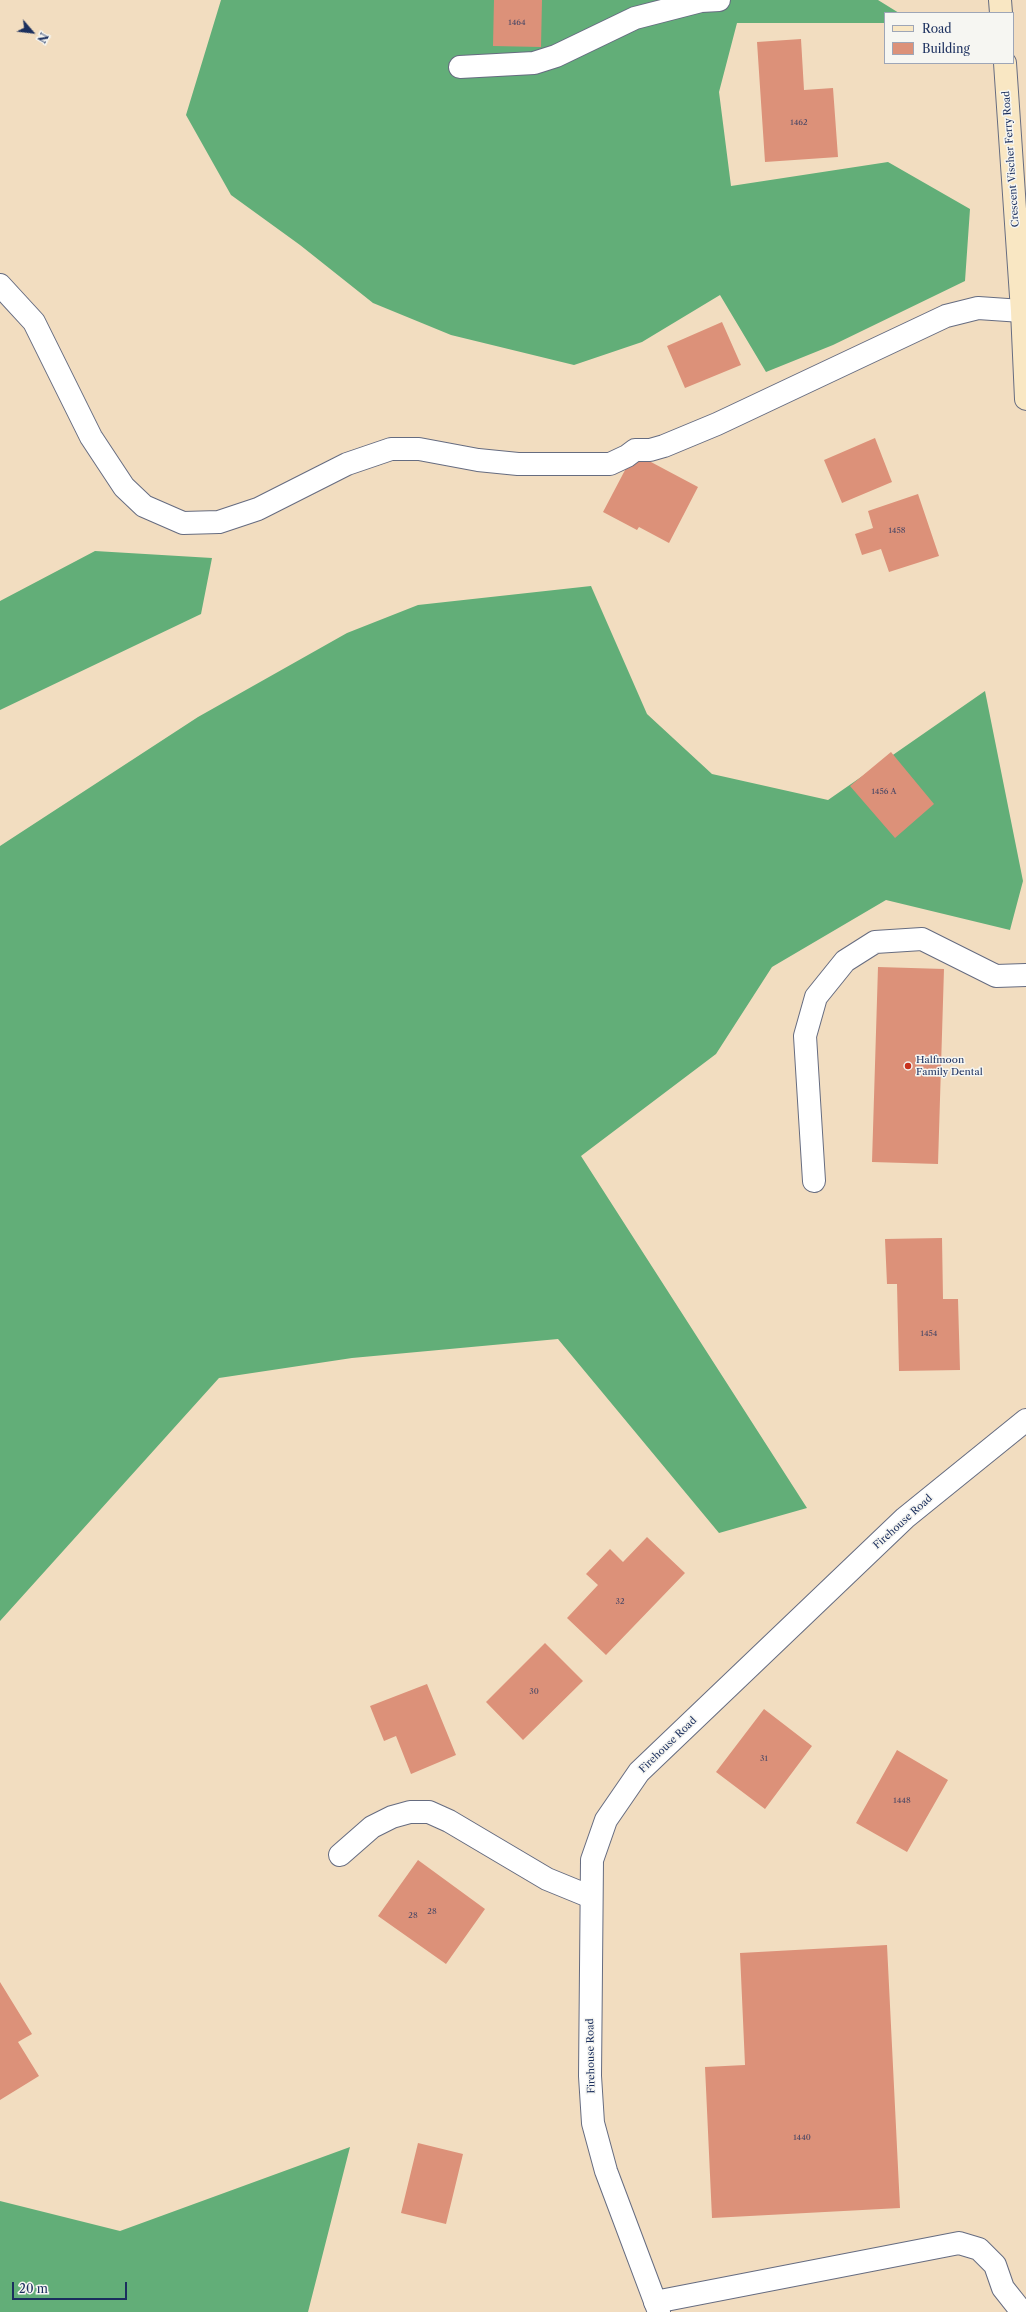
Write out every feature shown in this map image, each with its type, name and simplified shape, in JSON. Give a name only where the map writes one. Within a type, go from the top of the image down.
[{"type":"main road","points":[[1000,0],[1001,12]]},
{"type":"main road","name":"Crescent Vischer Ferry Road","points":[[1005,64],[1024,312],[1026,399]]},
{"type":"street","points":[[460,67],[534,63],[556,56],[635,18],[701,1],[719,0]]},
{"type":"street","points":[[0,285],[34,322],[91,437],[124,487],[144,506],[163,516],[183,523],[219,522],[258,509],[347,464],[390,449],[419,449],[478,460],[518,464],[610,464],[627,456],[635,450],[650,450],[664,446],[717,424],[946,316],[978,308],[1024,312]]},
{"type":"street","points":[[814,1181],[805,1036],[816,997],[845,961],[875,942],[922,939],[996,976],[1026,975]]},
{"type":"street","name":"Firehouse Road","points":[[657,2307],[606,2171],[593,2123],[590,2076],[592,1860],[606,1820],[639,1772],[905,1518],[1026,1420]]},
{"type":"street","points":[[340,1855],[372,1827],[392,1817],[410,1812],[429,1812],[449,1821],[547,1879],[591,1897]]},
{"type":"street","points":[[657,2307],[959,2243],[979,2249],[995,2264],[1003,2288],[1022,2312]]},
{"type":"green space","points":[[221,0],[878,0],[897,12],[884,12],[884,23],[737,23],[719,92],[731,186],[888,162],[970,209],[965,281],[833,345],[766,372],[720,295],[642,342],[574,365],[451,335],[373,303],[300,245],[231,195],[186,115]]},
{"type":"green space","points":[[95,551],[212,558],[201,614],[0,710],[0,601]]},
{"type":"green space","points":[[591,586],[647,714],[712,774],[828,800],[985,691],[1023,881],[1010,930],[886,900],[772,967],[716,1054],[581,1156],[807,1508],[719,1533],[558,1339],[352,1358],[219,1378],[0,1621],[0,846],[198,717],[347,633],[418,605]]},
{"type":"green space","points":[[350,2147],[308,2312],[0,2312],[0,2201],[120,2231]]},
{"type":"building","points":[[494,0],[542,0],[541,47],[493,46]]},
{"type":"building","points":[[801,39],[804,90],[833,88],[838,157],[765,162],[757,42]]},
{"type":"building","points":[[722,322],[741,365],[685,388],[667,346]]},
{"type":"building","points":[[875,438],[892,482],[842,503],[824,460]]},
{"type":"building","points":[[634,453],[698,487],[669,543],[639,527],[637,530],[603,512]]},
{"type":"building","points":[[918,494],[939,556],[889,572],[881,549],[862,555],[855,534],[873,528],[868,511]]},
{"type":"building","points":[[891,752],[934,804],[895,838],[850,786]]},
{"type":"building","name":"Halfmoon Family Dental","points":[[878,967],[944,969],[938,1164],[872,1162]]},
{"type":"building","points":[[942,1238],[943,1299],[958,1299],[960,1370],[899,1371],[897,1284],[887,1284],[885,1239]]},
{"type":"building","points":[[647,1537],[685,1573],[606,1655],[567,1618],[598,1585],[586,1574],[610,1549],[623,1562]]},
{"type":"building","points":[[545,1643],[583,1681],[523,1740],[486,1702]]},
{"type":"building","points":[[427,1684],[456,1755],[411,1774],[396,1736],[384,1741],[370,1706]]},
{"type":"building","points":[[764,1709],[812,1746],[765,1809],[716,1772]]},
{"type":"building","points":[[897,1750],[948,1780],[907,1852],[856,1823]]},
{"type":"building","points":[[418,1860],[485,1909],[446,1964],[378,1916]]},
{"type":"building","points":[[887,1945],[900,2208],[712,2218],[705,2067],[745,2065],[740,1953]]},
{"type":"building","points":[[0,1982],[32,2034],[18,2042],[39,2076],[0,2100]]},
{"type":"building","points":[[418,2143],[463,2154],[446,2224],[401,2213]]},
{"type":"place","name":"Halfmoon Family Dental","points":[[908,1066]]}]
